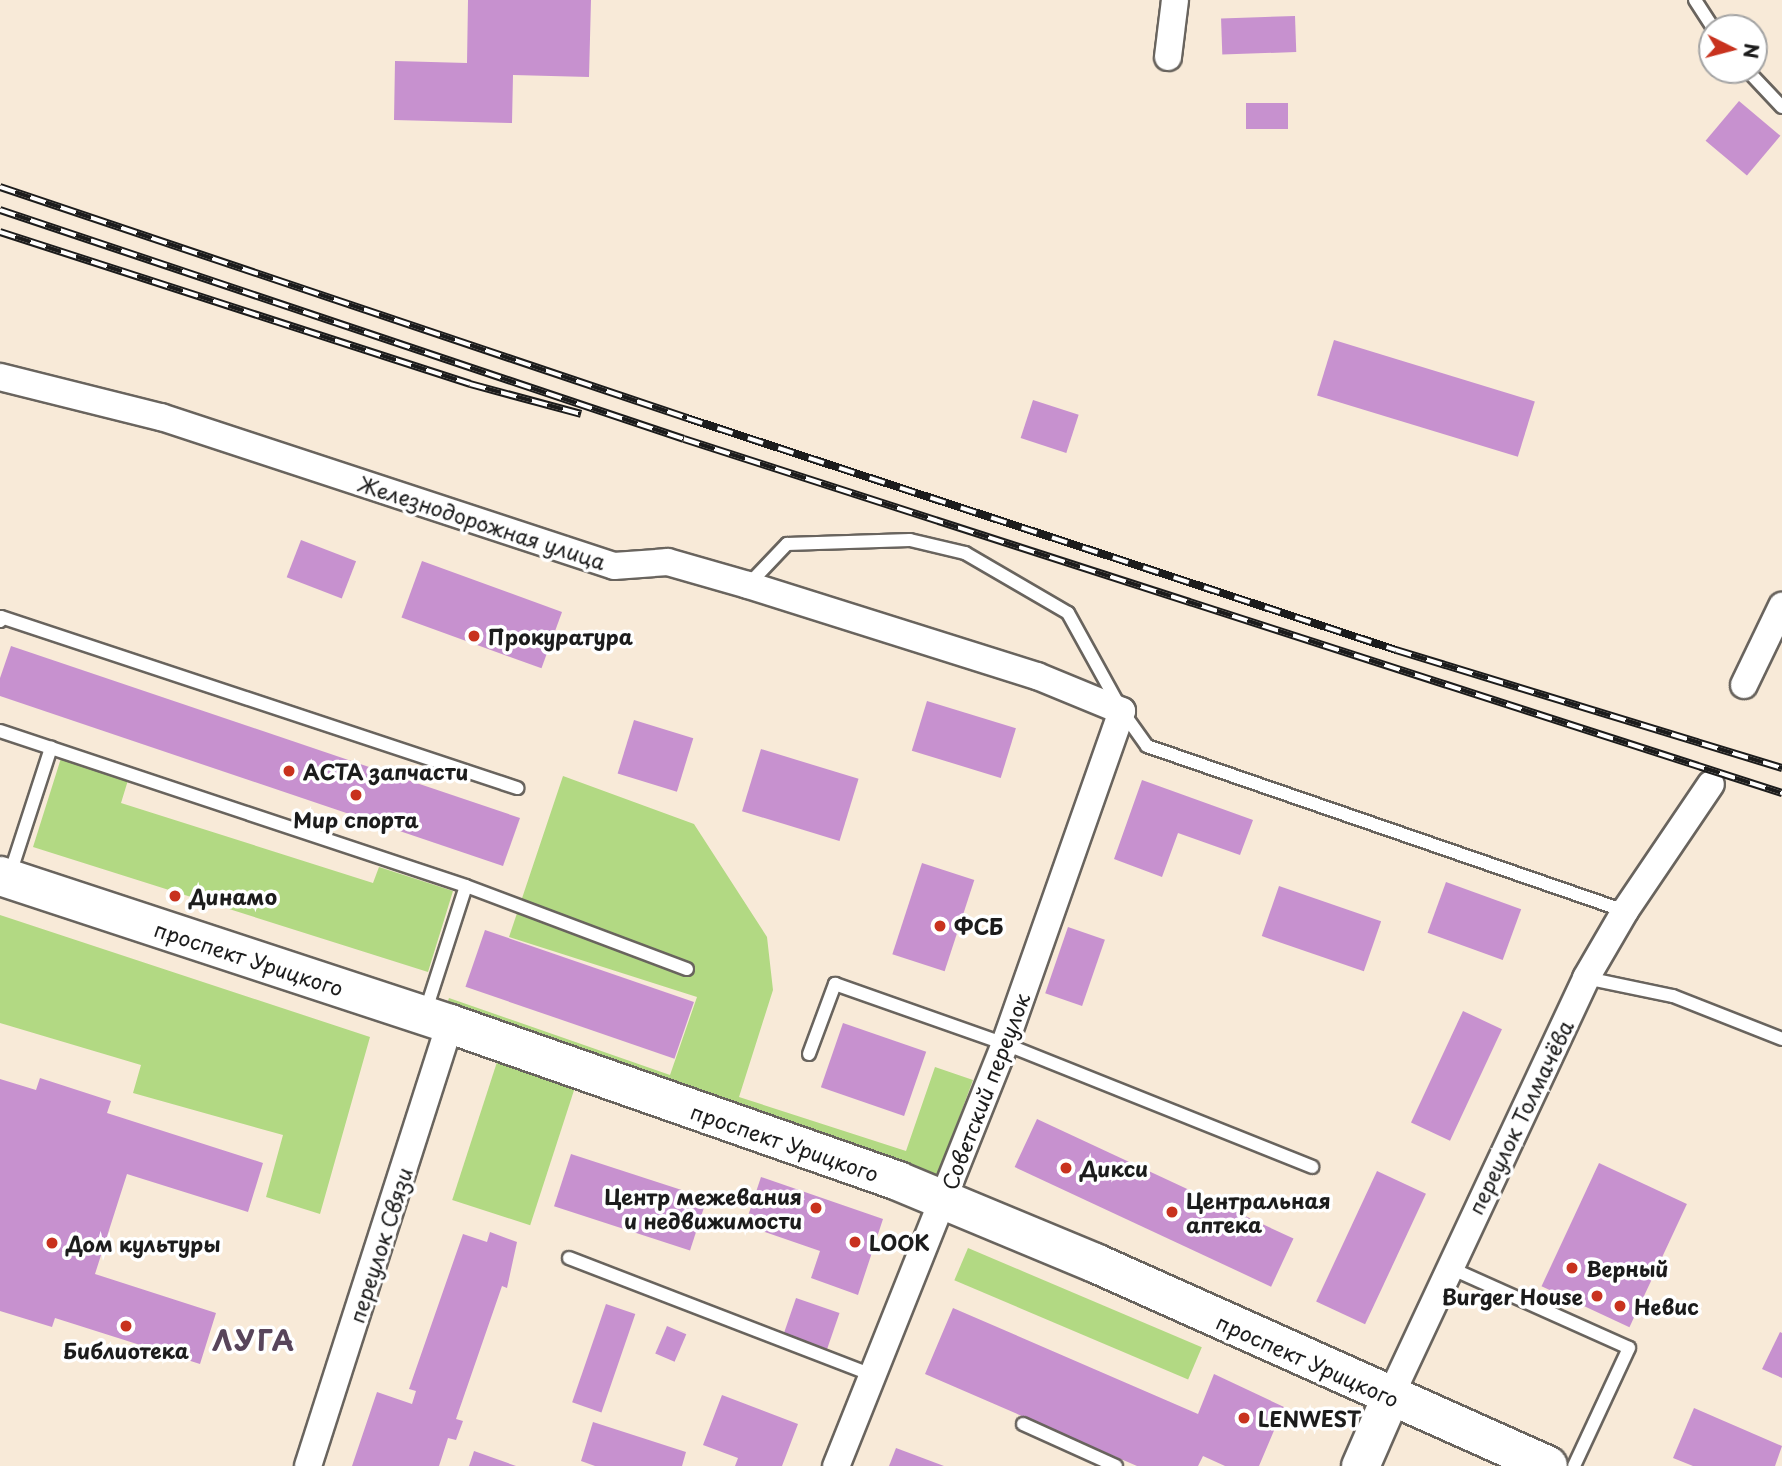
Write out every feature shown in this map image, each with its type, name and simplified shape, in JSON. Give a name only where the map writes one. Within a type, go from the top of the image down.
[{"type":"main road","name":"проспект Урицкого","points":[[4,878],[437,1020],[943,1199],[1548,1466]]},
{"type":"main road","name":"переулок Толмачёва","points":[[1360,1466],[1390,1397]]},
{"type":"street","points":[[1168,57],[1175,0]]},
{"type":"street","name":"Железнодорожная улица","points":[[0,377],[161,416],[614,566],[668,562],[748,585],[1037,676],[1122,711]]},
{"type":"street","points":[[1744,685],[1782,606]]},
{"type":"street","name":"Советский переулок","points":[[836,1466],[1005,1044],[1122,711]]},
{"type":"street","name":"переулок Толмачёва","points":[[1390,1397],[1448,1266],[1586,978],[1625,911],[1711,784]]},
{"type":"street","name":"переулок Связи","points":[[308,1466],[437,1020]]},
{"type":"lane","points":[[1761,84],[1782,107]]},
{"type":"lane","points":[[748,585],[787,544],[910,540],[965,553],[1068,612],[1122,711],[1147,746],[1625,911]]},
{"type":"lane","points":[[0,621],[1,617],[517,788]]},
{"type":"lane","points":[[0,731],[466,886],[687,969]]},
{"type":"lane","points":[[4,878],[51,748]]},
{"type":"lane","points":[[437,1020],[466,886]]},
{"type":"lane","points":[[1586,978],[1673,996],[1782,1039]]},
{"type":"lane","points":[[808,1054],[835,984],[1005,1044],[1312,1167]]},
{"type":"lane","points":[[569,1258],[873,1375]]},
{"type":"lane","points":[[1448,1266],[1629,1348],[1574,1466]]},
{"type":"lane","points":[[1023,1424],[1116,1466]]},
{"type":"green space","points":[[62,755],[129,777],[121,803],[373,883],[379,867],[453,891],[428,972],[33,847]]},
{"type":"green space","points":[[563,776],[694,824],[767,937],[773,990],[739,1097],[906,1151],[935,1067],[973,1080],[932,1191],[440,1024],[449,998],[670,1075],[697,997],[509,937]]},
{"type":"green space","points":[[0,915],[370,1037],[320,1214],[266,1197],[283,1135],[133,1093],[141,1065],[0,1023]]},
{"type":"green space","points":[[497,1062],[575,1087],[530,1225],[452,1200]]},
{"type":"green space","points":[[968,1248],[1202,1347],[1188,1379],[954,1280]]},
{"type":"building","points":[[468,0],[591,0],[589,77],[513,75],[512,123],[394,120],[395,61],[467,63]]},
{"type":"building","points":[[1295,16],[1296,52],[1222,55],[1221,19]]},
{"type":"building","points":[[1739,101],[1780,136],[1747,176],[1706,141]]},
{"type":"building","points":[[1246,103],[1288,103],[1288,129],[1246,129]]},
{"type":"building","points":[[1334,340],[1535,401],[1518,457],[1317,395]]},
{"type":"building","points":[[1033,400],[1079,415],[1066,453],[1021,438]]},
{"type":"building","points":[[301,540],[356,561],[342,598],[287,577]]},
{"type":"building","points":[[422,561],[562,612],[541,668],[401,617]]},
{"type":"building","points":[[11,646],[520,818],[503,866],[0,696],[0,678]]},
{"type":"building","points":[[927,701],[1016,728],[1001,778],[912,751]]},
{"type":"building","points":[[634,720],[693,738],[677,792],[618,774]]},
{"type":"building","points":[[761,749],[859,779],[840,841],[742,811]]},
{"type":"building","points":[[1142,780],[1253,820],[1240,855],[1178,833],[1162,877],[1114,859]]},
{"type":"building","points":[[922,863],[974,880],[945,971],[892,954]]},
{"type":"building","points":[[1446,882],[1521,909],[1503,960],[1428,933]]},
{"type":"building","points":[[1279,886],[1381,921],[1364,971],[1262,936]]},
{"type":"building","points":[[1068,927],[1105,940],[1082,1006],[1045,993]]},
{"type":"building","points":[[485,930],[694,1002],[674,1059],[465,987]]},
{"type":"building","points":[[1463,1011],[1502,1029],[1450,1141],[1411,1122]]},
{"type":"building","points":[[843,1023],[926,1052],[904,1116],[821,1087]]},
{"type":"building","name":"Дом культуры","points":[[40,1078],[111,1101],[107,1113],[263,1163],[248,1212],[127,1174],[95,1274],[216,1313],[200,1364],[55,1318],[52,1327],[0,1311],[0,1079],[36,1090]]},
{"type":"building","points":[[1037,1119],[1293,1239],[1271,1287],[1015,1167]]},
{"type":"building","points":[[571,1154],[707,1198],[690,1250],[554,1206]]},
{"type":"building","points":[[1599,1163],[1687,1204],[1629,1327],[1542,1286]]},
{"type":"building","points":[[1377,1171],[1426,1194],[1365,1324],[1316,1302]]},
{"type":"building","points":[[761,1177],[883,1219],[858,1295],[811,1278],[820,1251],[745,1225]]},
{"type":"building","points":[[490,1232],[517,1242],[507,1288],[502,1286],[456,1419],[463,1421],[456,1440],[448,1438],[439,1466],[352,1466],[377,1392],[412,1404],[416,1391],[409,1389],[463,1234],[487,1242]]},
{"type":"building","points":[[796,1298],[839,1313],[825,1354],[782,1339]]},
{"type":"building","points":[[606,1304],[635,1314],[601,1412],[572,1402]]},
{"type":"building","points":[[953,1308],[1198,1414],[1214,1374],[1284,1407],[1259,1466],[1225,1466],[1203,1456],[1198,1466],[1137,1466],[925,1374]]},
{"type":"building","points":[[667,1326],[686,1334],[675,1362],[655,1354]]},
{"type":"building","points":[[1780,1332],[1782,1333],[1782,1378],[1762,1369]]},
{"type":"building","points":[[722,1395],[798,1424],[782,1466],[735,1466],[738,1458],[703,1445]]},
{"type":"building","points":[[1694,1408],[1782,1446],[1775,1466],[1693,1466],[1673,1458]]},
{"type":"building","points":[[593,1422],[686,1452],[682,1466],[595,1466],[581,1461]]},
{"type":"building","points":[[896,1448],[944,1466],[889,1466]]},
{"type":"building","points":[[474,1451],[516,1466],[469,1466]]},
{"type":"railway","points":[[0,187],[687,418],[1396,650],[1782,768]]},
{"type":"railway","points":[[0,210],[684,439],[1782,793]]},
{"type":"railway","points":[[0,232],[470,384],[581,414]]},
{"type":"place","name":"Прокуратура","points":[[474,636]]},
{"type":"place","name":"АСТА запчасти","points":[[289,771]]},
{"type":"place","name":"Мир спорта","points":[[356,795]]},
{"type":"place","name":"Динамо","points":[[175,896]]},
{"type":"place","name":"ФСБ","points":[[940,926]]},
{"type":"place","name":"Дикси","points":[[1066,1168]]},
{"type":"place","name":"Центр межевания и недвижимости","points":[[816,1208]]},
{"type":"place","name":"Центральная аптека","points":[[1172,1212]]},
{"type":"place","name":"LOOK","points":[[855,1242]]},
{"type":"place","name":"Дом культуры","points":[[52,1243]]},
{"type":"place","name":"Верный","points":[[1572,1268]]},
{"type":"place","name":"Burger House","points":[[1597,1296]]},
{"type":"place","name":"Невис","points":[[1620,1306]]},
{"type":"place","name":"Библиотека","points":[[126,1326]]},
{"type":"place","name":"LENWEST","points":[[1244,1418]]},
{"type":"district","name":"ЛУГА","points":[[254,1340]]}]
